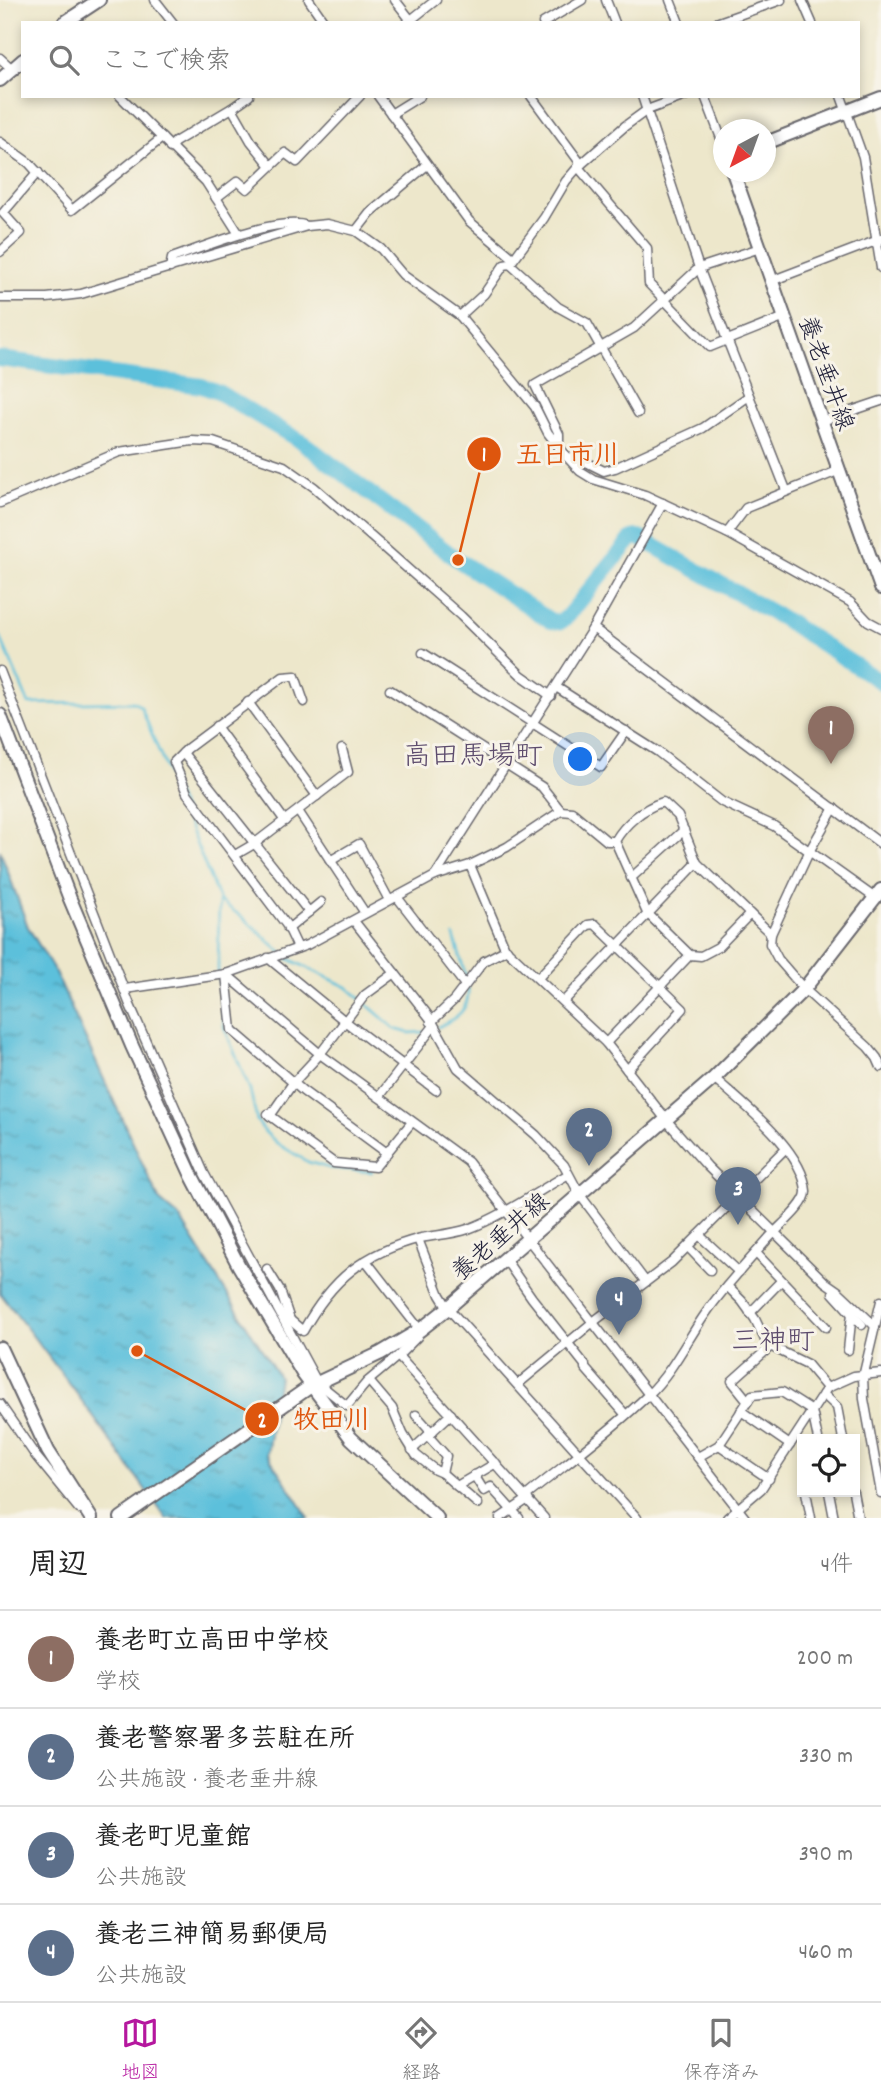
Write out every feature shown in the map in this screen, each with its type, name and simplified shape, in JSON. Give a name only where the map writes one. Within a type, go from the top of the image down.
[{"type":"main road","points":[[66,21],[87,4],[99,0]]},
{"type":"main road","points":[[0,80],[21,62]]},
{"type":"main road","points":[[776,139],[881,98]]},
{"type":"main road","name":"養老垂井線","points":[[737,182],[878,573],[881,588]]},
{"type":"main road","points":[[0,715],[88,944],[152,1092],[239,1266],[351,1438],[437,1518]]},
{"type":"main road","name":"養老垂井線","points":[[121,1518],[314,1384],[381,1353],[420,1330],[448,1308],[714,1078],[804,989],[878,894]]},
{"type":"main road","points":[[0,1348],[48,1451],[89,1516]]},
{"type":"street","points":[[155,0],[171,21]]},
{"type":"street","points":[[309,0],[324,21]]},
{"type":"street","points":[[396,0],[409,21]]},
{"type":"street","points":[[411,21],[436,0]]},
{"type":"street","points":[[547,21],[582,0]]},
{"type":"street","points":[[606,0],[614,21]]},
{"type":"street","points":[[670,0],[678,21]]},
{"type":"street","points":[[722,21],[781,0]]},
{"type":"street","points":[[803,0],[811,21]]},
{"type":"street","points":[[0,58],[12,69]]},
{"type":"street","points":[[122,98],[206,182],[239,234]]},
{"type":"street","points":[[170,148],[175,142],[246,98]]},
{"type":"street","points":[[216,198],[238,181],[247,189],[285,153],[297,162],[358,98]]},
{"type":"street","points":[[379,98],[469,220],[558,307],[587,323],[638,413]]},
{"type":"street","points":[[391,114],[417,98]]},
{"type":"street","points":[[532,98],[580,166],[646,248],[649,284],[710,347],[785,317]]},
{"type":"street","points":[[643,98],[699,268],[786,490]]},
{"type":"street","points":[[460,316],[484,294],[504,265],[511,261],[544,218],[566,181],[580,166],[647,110],[680,98]]},
{"type":"street","points":[[706,98],[713,119]]},
{"type":"street","points":[[842,98],[863,157],[869,203],[879,240],[881,268]]},
{"type":"street","points":[[232,108],[251,141],[271,166]]},
{"type":"street","points":[[0,142],[38,172],[72,210],[162,138]]},
{"type":"street","points":[[356,231],[377,206],[427,165]]},
{"type":"street","points":[[0,252],[21,233],[2,213],[38,172]]},
{"type":"street","points":[[170,268],[172,258],[239,234],[298,222],[307,226]]},
{"type":"street","points":[[0,298],[47,298],[81,294],[307,226],[327,224],[356,231],[381,249],[402,275],[460,316],[535,407],[548,433],[567,457],[593,479],[663,503],[727,533],[850,603],[868,621],[881,628]]},
{"type":"street","points":[[771,281],[879,240]]},
{"type":"street","points":[[559,447],[559,434],[535,385],[634,328],[699,268],[760,248]]},
{"type":"street","points":[[567,457],[578,458],[604,471],[615,468],[703,428],[749,396]]},
{"type":"street","points":[[822,421],[881,401]]},
{"type":"street","points":[[0,503],[119,452],[192,441],[213,442],[284,466],[314,487],[461,616],[521,675],[551,696]]},
{"type":"street","points":[[727,533],[746,508],[840,470]]},
{"type":"street","points":[[435,876],[593,628],[663,503]]},
{"type":"street","points":[[593,628],[881,844]]},
{"type":"street","points":[[423,653],[601,767],[626,732]]},
{"type":"street","points":[[0,671],[125,989],[204,1173],[253,1266],[288,1321],[303,1331],[324,1295],[340,1278],[393,1247],[418,1239],[467,1230],[567,1175]]},
{"type":"street","points":[[298,948],[289,929],[187,793],[174,762],[216,726],[283,677],[295,676],[304,702]]},
{"type":"street","points":[[556,687],[658,752],[722,802],[774,826],[878,894]]},
{"type":"street","points":[[390,691],[541,788],[561,811]]},
{"type":"street","points":[[248,702],[317,796]]},
{"type":"street","points":[[216,726],[285,821]]},
{"type":"street","points":[[235,855],[254,844],[348,772],[342,749]]},
{"type":"street","points":[[183,753],[309,912]]},
{"type":"street","points":[[615,841],[621,830],[650,806],[663,802],[678,816],[697,863],[771,934]]},
{"type":"street","points":[[834,808],[810,850],[771,934],[770,944],[804,989],[868,1047],[881,1067]]},
{"type":"street","points":[[298,811],[365,914]]},
{"type":"street","points":[[125,989],[226,974],[298,948],[354,921],[435,876],[507,847],[561,811],[572,812],[607,841],[615,841]]},
{"type":"street","points":[[631,878],[684,830]]},
{"type":"street","points":[[615,841],[647,913],[690,955],[701,956],[718,947],[750,914]]},
{"type":"street","points":[[330,861],[359,844],[393,898],[465,985]]},
{"type":"street","points":[[564,1001],[697,863]]},
{"type":"street","points":[[470,864],[507,950],[606,1043],[667,1121],[707,1166],[875,1326]]},
{"type":"street","points":[[289,929],[321,902]]},
{"type":"street","points":[[354,921],[432,1024],[458,1068],[536,1135],[564,1166],[580,1195],[645,1281]]},
{"type":"street","points":[[538,978],[588,925],[595,924],[661,986],[683,1009],[627,1070]]},
{"type":"street","points":[[379,1097],[432,1024],[484,961],[507,950]]},
{"type":"street","points":[[606,1043],[690,955]]},
{"type":"street","points":[[268,958],[346,1022],[436,1090]]},
{"type":"street","points":[[395,973],[365,995],[346,1022],[268,1115],[334,1163],[376,1167],[412,1122]]},
{"type":"street","points":[[226,974],[320,1054],[468,1162],[745,1518]]},
{"type":"street","points":[[226,974],[232,1030],[293,1083],[387,1153]]},
{"type":"street","points":[[500,1518],[649,1395],[678,1359],[708,1310],[727,1286],[804,1202],[806,1192],[797,1165],[786,1148],[714,1078]]},
{"type":"street","points":[[518,1384],[672,1262],[786,1148]]},
{"type":"street","points":[[699,1235],[739,1272]]},
{"type":"street","points":[[418,1239],[440,1295],[448,1308],[637,1518]]},
{"type":"street","points":[[688,1247],[710,1270]]},
{"type":"street","points":[[755,1253],[826,1327]]},
{"type":"street","points":[[505,1259],[593,1378],[625,1414]]},
{"type":"street","points":[[267,1269],[280,1290],[288,1321],[314,1384],[347,1406],[369,1381],[417,1337],[420,1330],[367,1262]]},
{"type":"street","points":[[750,1312],[781,1281]]},
{"type":"street","points":[[727,1286],[750,1312],[771,1346],[807,1364],[837,1407],[842,1434]]},
{"type":"street","points":[[832,1287],[833,1293],[862,1325]]},
{"type":"street","points":[[881,1301],[863,1377],[863,1398],[881,1493]]},
{"type":"street","points":[[848,1350],[852,1313]]},
{"type":"street","points":[[748,1401],[732,1381],[771,1346]]},
{"type":"street","points":[[398,1356],[544,1518]]},
{"type":"street","points":[[727,1518],[769,1479],[825,1391],[854,1376],[881,1373]]},
{"type":"street","points":[[369,1381],[392,1408],[402,1434],[412,1450],[478,1504]]},
{"type":"street","points":[[698,1457],[719,1445],[751,1395],[782,1392],[812,1411],[817,1434]]},
{"type":"street","points":[[0,1404],[35,1455],[80,1510],[89,1516]]},
{"type":"street","points":[[741,1411],[790,1445]]},
{"type":"street","points":[[412,1450],[452,1414]]},
{"type":"street","points":[[416,1415],[446,1456],[442,1473]]},
{"type":"street","points":[[719,1445],[769,1479]]},
{"type":"street","points":[[457,1486],[496,1463]]},
{"type":"street","points":[[474,1475],[484,1491],[491,1487],[519,1518]]},
{"type":"street","points":[[807,1497],[811,1518]]},
{"type":"street","points":[[830,1497],[834,1518]]},
{"type":"street","points":[[854,1497],[858,1518]]},
{"type":"water","points":[[0,850],[28,927],[54,970],[159,1200],[179,1217],[279,1377],[267,1454],[309,1518],[166,1518],[0,1293]]},
{"type":"waterway","points":[[0,359],[202,386],[218,392],[302,442],[458,560],[551,621],[560,622],[566,618],[632,538],[638,537],[785,620],[881,682]]},
{"type":"waterway","points":[[0,636],[29,704],[134,702],[141,707],[219,900],[218,970],[224,1027],[250,1090],[257,1121],[278,1144],[308,1162],[329,1168],[372,1172]]},
{"type":"waterway","points":[[220,901],[289,959],[347,987],[395,1029],[409,1033],[425,1032]]},
{"type":"waterway","points":[[454,936],[467,980]]},
{"type":"waterway","points":[[438,1027],[461,1012],[467,1002],[468,987]]},
{"type":"place","name":"五日市川","points":[[458,560]]},
{"type":"place","name":"養老町立高田中学校","points":[[831,764]]},
{"type":"place","name":"養老警察署多芸駐在所","points":[[589,1166]]},
{"type":"place","name":"養老町児童館","points":[[738,1225]]},
{"type":"place","name":"養老三神簡易郵便局","points":[[619,1335]]},
{"type":"place","name":"牧田川","points":[[137,1351]]},
{"type":"district","name":"高田馬場町","points":[[473,754]]},
{"type":"district","name":"三神町","points":[[773,1339]]}]
